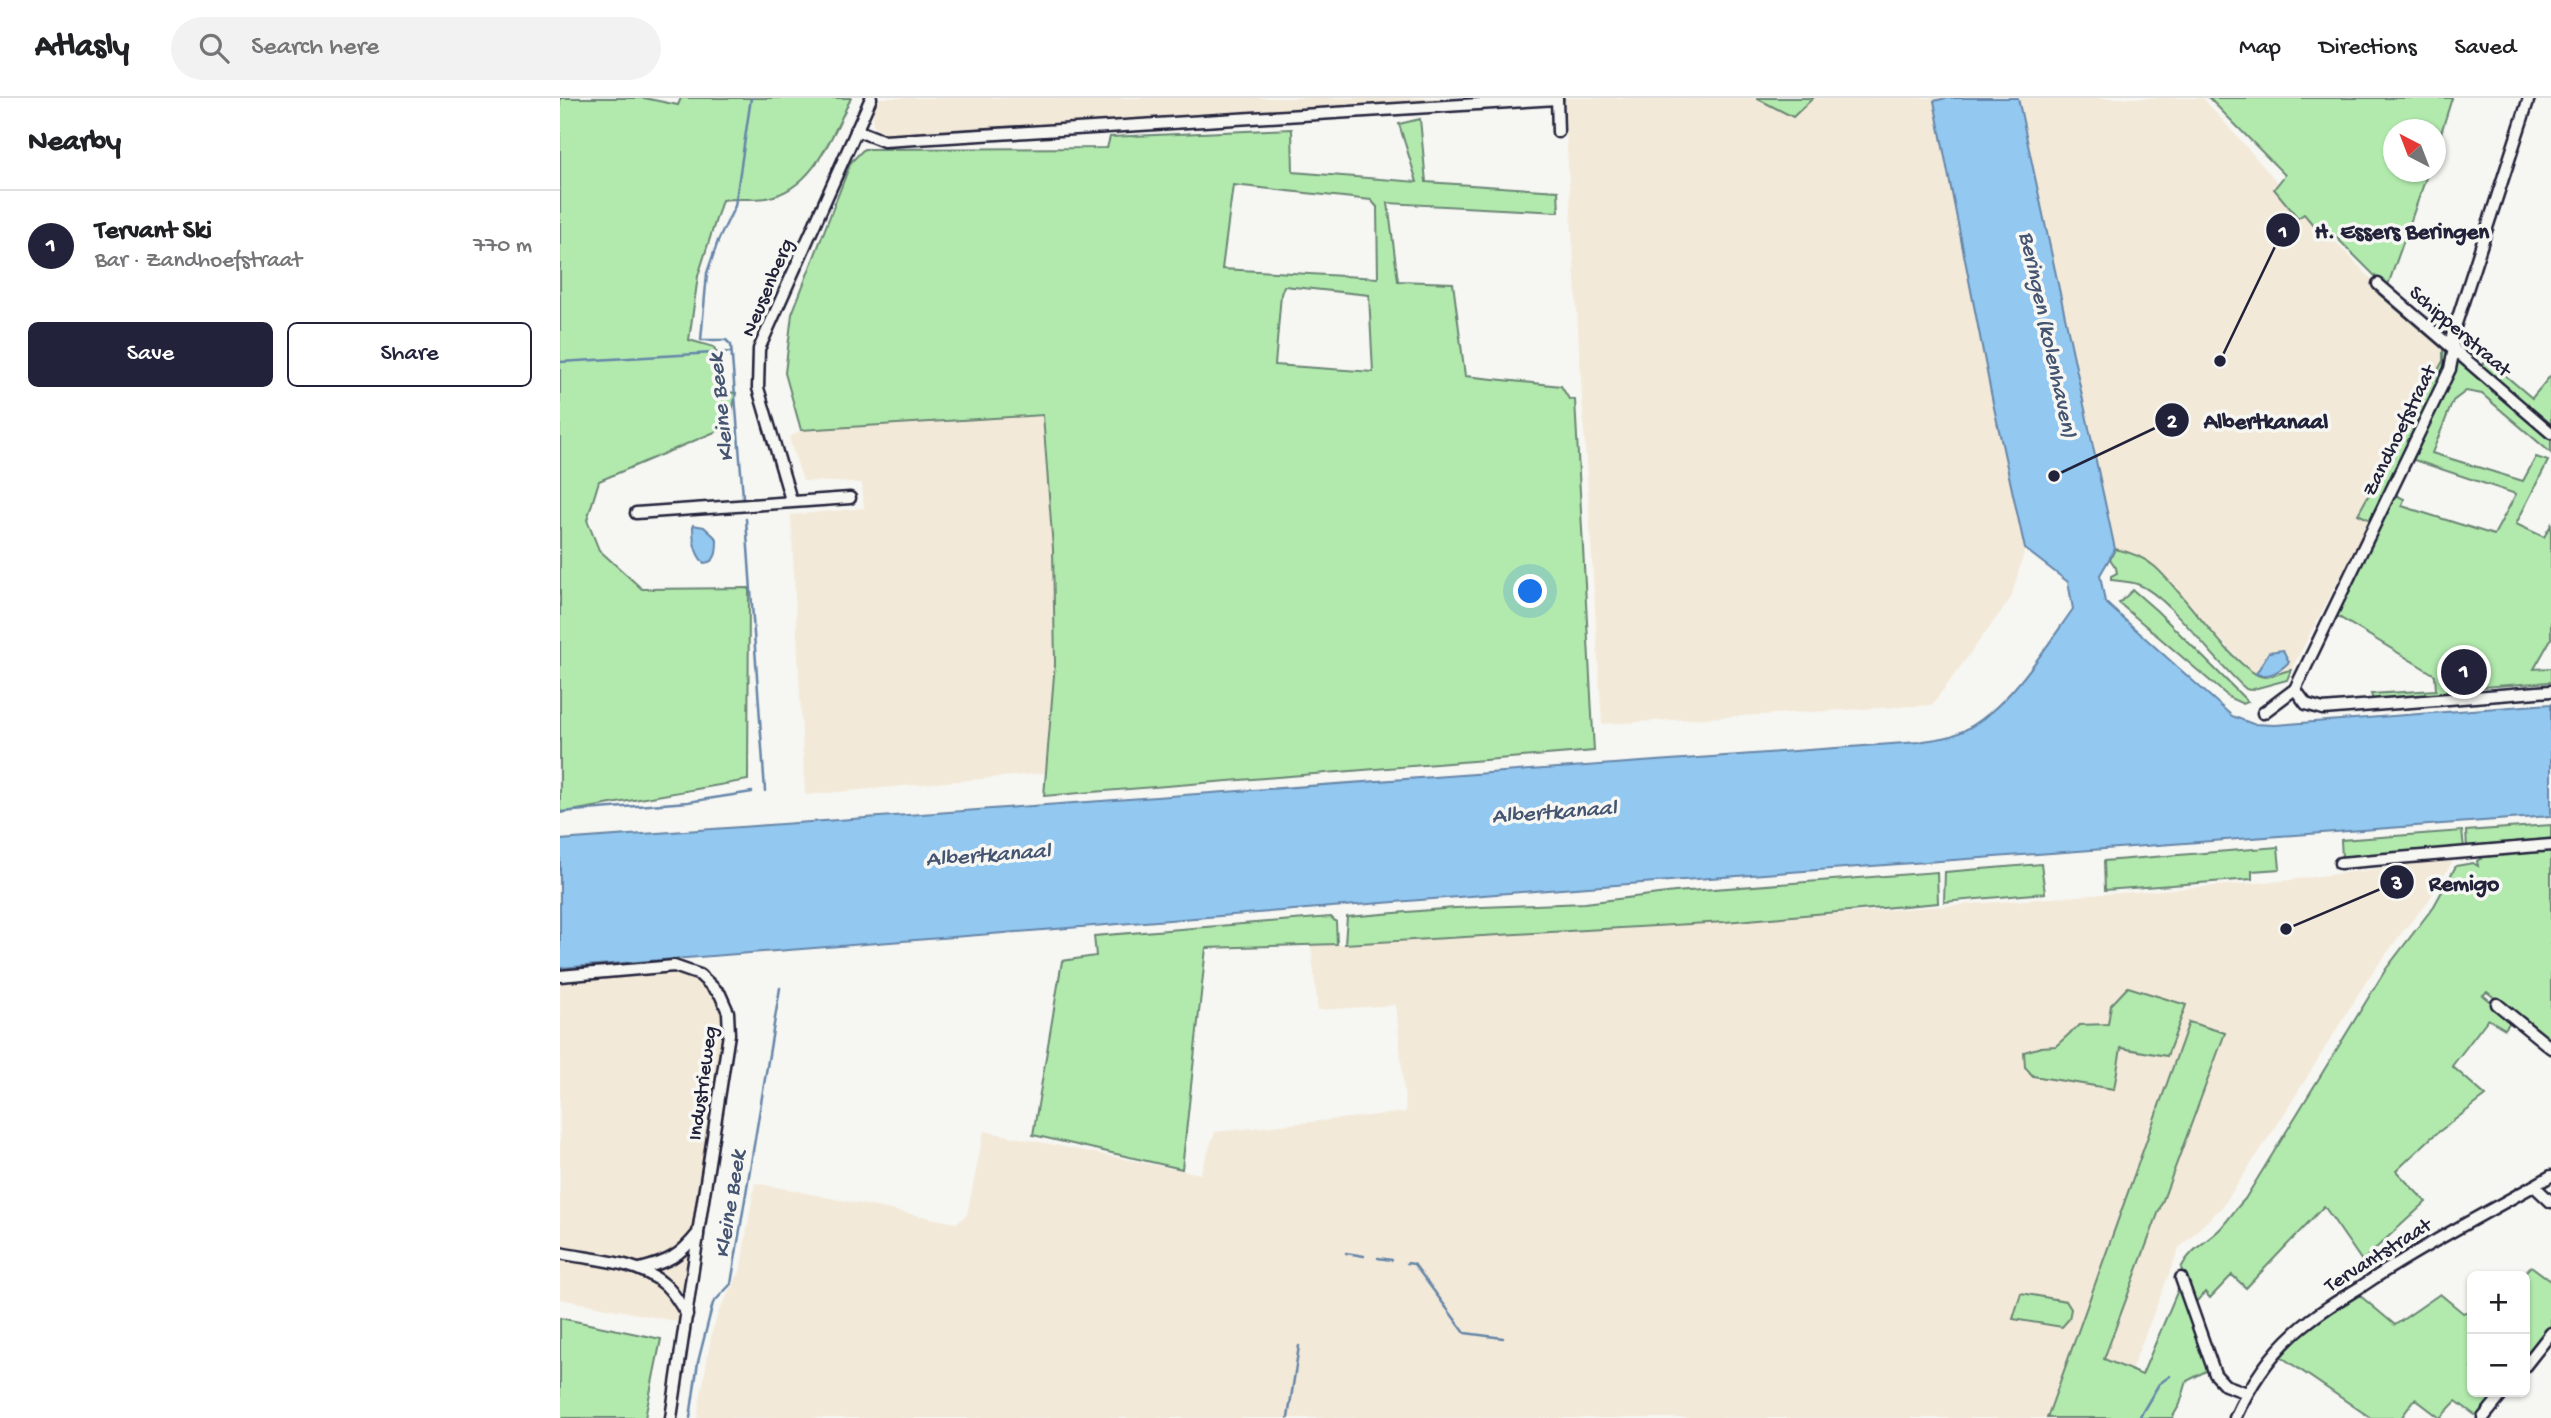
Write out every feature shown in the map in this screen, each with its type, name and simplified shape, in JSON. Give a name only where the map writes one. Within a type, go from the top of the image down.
[{"type":"street","name":"Neusenberg","points":[[791,500],[758,387],[759,349],[871,98]]},
{"type":"street","points":[[856,130],[884,141],[1558,98],[1558,132]]},
{"type":"street","name":"Zandhoefstraat","points":[[2263,713],[2295,689],[2449,369],[2454,348],[2451,340],[2453,333],[2529,98]]},
{"type":"street","name":"Schipperstraat","points":[[2378,284],[2551,433]]},
{"type":"street","points":[[636,513],[791,500],[850,498]]},
{"type":"street","points":[[2295,689],[2306,704],[2322,709],[2551,691]]},
{"type":"street","points":[[2340,863],[2551,845]]},
{"type":"street","name":"Industrieweg","points":[[560,976],[674,966],[699,975],[720,994],[729,1012],[729,1034],[671,1418]]},
{"type":"street","points":[[2497,1004],[2551,1048]]},
{"type":"street","name":"Tervantstraat","points":[[2235,1418],[2247,1393],[2274,1354],[2322,1311],[2432,1240],[2551,1176]]},
{"type":"street","points":[[2534,1186],[2551,1202]]},
{"type":"street","points":[[640,1269],[665,1263],[675,1257],[684,1251],[698,1233]]},
{"type":"street","points":[[560,1253],[640,1269],[663,1283],[687,1315]]},
{"type":"street","points":[[2181,1278],[2215,1374],[2225,1385],[2247,1393]]},
{"type":"street","points":[[2530,1360],[2551,1333]]},
{"type":"street","points":[[2483,1418],[2500,1397]]},
{"type":"shaded area","points":[[877,98],[1489,98],[891,136],[883,134],[873,124],[873,109]]},
{"type":"shaded area","points":[[1564,98],[1756,98],[1793,117],[1813,98],[1946,98],[1934,101],[1993,403],[2025,549],[2011,598],[1932,705],[1602,724]]},
{"type":"shaded area","points":[[2018,98],[2203,98],[2278,183],[2274,189],[2299,218],[2304,214],[2326,240],[2330,236],[2382,290],[2379,294],[2443,349],[2443,361],[2359,514],[2370,520],[2291,670],[2265,677],[2253,673],[2135,553],[2115,549]]},
{"type":"shaded area","points":[[1043,415],[1053,549],[1055,663],[1045,773],[805,795],[791,515],[864,508],[862,483],[803,481],[789,438],[801,430]]},
{"type":"shaded area","points":[[2454,859],[2427,903],[2369,977],[2281,1119],[2223,1206],[2179,1248],[2131,1371],[2104,1360],[2225,1033],[2189,1022],[2047,1418],[697,1418],[712,1332],[719,1311],[740,1272],[755,1183],[956,1223],[967,1215],[984,1131],[1200,1174],[1215,1132],[1406,1112],[1396,1005],[1318,1010],[1311,946],[1725,922],[2282,881]]},
{"type":"shaded area","points":[[679,959],[703,971],[717,983],[733,1008],[735,1024],[680,1322],[560,1299],[560,968]]},
{"type":"green space","points":[[560,98],[644,98],[678,105],[681,98],[851,98],[819,159],[809,173],[796,184],[782,193],[766,198],[722,200],[698,276],[689,340],[714,347],[721,364],[717,391],[736,393],[729,426],[599,481],[587,520],[599,550],[642,589],[749,588],[748,780],[560,813]]},
{"type":"green space","points":[[1756,98],[1813,98],[1793,117]]},
{"type":"green space","points":[[2209,98],[2452,98],[2445,119],[2383,119],[2383,182],[2424,182],[2387,288],[2333,234],[2326,240],[2304,214],[2298,218],[2274,189],[2285,175]]},
{"type":"green space","points":[[1420,119],[1426,182],[1558,191],[1559,212],[1388,203],[1398,281],[1453,283],[1465,376],[1561,386],[1569,399],[1575,400],[1594,751],[1044,796],[1055,663],[1053,549],[1043,415],[801,430],[785,373],[792,314],[851,162],[864,149],[1107,148],[1110,137],[1292,129],[1293,172],[1417,182],[1399,124]],"holes":[[[1233,185],[1371,200],[1377,207],[1378,278],[1222,269]],[[1284,286],[1369,295],[1373,372],[1275,365]]]},
{"type":"green space","points":[[2382,290],[2478,370],[2487,360],[2532,398],[2551,375],[2551,453],[2482,394],[2466,391],[2453,401],[2432,453],[2523,481],[2536,457],[2548,461],[2516,524],[2544,537],[2551,525],[2551,639],[2534,669],[2551,668],[2551,682],[2482,687],[2477,657],[2444,662],[2447,698],[2374,702],[2371,694],[2436,690],[2435,675],[2334,614],[2394,494],[2404,499],[2402,506],[2494,535],[2516,494],[2402,456],[2370,520],[2358,514],[2443,361],[2443,349],[2379,294]]},
{"type":"green space","points":[[2115,549],[2136,555],[2154,566],[2224,646],[2253,673],[2265,677],[2291,670],[2287,680],[2246,689],[2164,602],[2137,584],[2111,580],[2111,576],[2117,573],[2110,559]]},
{"type":"green space","points":[[2133,590],[2248,702],[2243,704],[2230,698],[2119,603]]},
{"type":"green space","points":[[2551,825],[2551,841],[2467,848],[2466,831]]},
{"type":"green space","points":[[2462,831],[2464,848],[2342,858],[2341,840]]},
{"type":"green space","points":[[2278,847],[2280,869],[2252,871],[2252,879],[2105,890],[2104,861]]},
{"type":"green space","points":[[2551,848],[2551,1043],[2487,992],[2483,995],[2495,1005],[2494,1009],[2510,1022],[2505,1029],[2488,1019],[2452,1066],[2486,1096],[2432,1137],[2396,1171],[2426,1202],[2362,1261],[2324,1206],[2246,1288],[2232,1275],[2210,1298],[2205,1292],[2196,1302],[2181,1268],[2185,1261],[2220,1229],[2245,1199],[2386,969],[2434,906],[2456,866],[2473,863],[2478,866],[2477,861],[2493,852]]},
{"type":"green space","points":[[2041,864],[2045,893],[1944,902],[1945,872]]},
{"type":"green space","points":[[1937,872],[1938,903],[1725,922],[1345,944],[1347,917],[1455,908],[1585,903],[1675,892]]},
{"type":"green space","points":[[1331,917],[1336,922],[1337,944],[1206,948],[1182,1169],[1033,1135],[1062,961],[1096,956],[1094,936]]},
{"type":"green space","points":[[2128,987],[2186,1005],[2167,1056],[2121,1048],[2114,1089],[2033,1076],[2025,1067],[2024,1052],[2056,1046],[2079,1025],[2108,1024],[2111,1005]]},
{"type":"green space","points":[[2189,1022],[2225,1033],[2104,1359],[2142,1375],[2180,1285],[2208,1370],[2187,1381],[2180,1404],[2172,1418],[2047,1418]]},
{"type":"green space","points":[[2531,1266],[2551,1281],[2551,1327],[2530,1354],[2530,1271],[2526,1271]]},
{"type":"green space","points":[[2021,1293],[2066,1301],[2071,1309],[2069,1319],[2062,1327],[2013,1319]]},
{"type":"green space","points":[[2358,1294],[2395,1325],[2440,1294],[2463,1313],[2467,1312],[2467,1397],[2496,1397],[2479,1418],[2456,1401],[2440,1418],[2415,1399],[2401,1418],[2371,1418],[2280,1356],[2306,1331]]},
{"type":"green space","points":[[560,1318],[661,1339],[645,1418],[560,1418]]},
{"type":"water","name":"Albertkanaal","points":[[1946,98],[2018,98],[2115,549],[2100,575],[2105,602],[2232,716],[2253,724],[2275,725],[2551,704],[2551,816],[1548,890],[560,968],[560,840],[1919,742],[1951,736],[1970,727],[1987,715],[2020,682],[2073,609],[2068,582],[2025,549],[1993,403],[1934,101]]},
{"type":"water","points":[[693,525],[704,527],[717,539],[712,561],[704,563],[696,550]]},
{"type":"water","points":[[2283,650],[2289,662],[2286,665],[2270,674],[2256,674],[2269,652]]},
{"type":"waterway","name":"Kleine Beek","points":[[743,497],[731,345],[726,340],[701,340],[707,273],[718,241],[735,206],[751,98]]},
{"type":"waterway","points":[[560,362],[731,352]]},
{"type":"waterway","name":"Kleine Beek","points":[[746,519],[765,791]]},
{"type":"waterway","points":[[560,812],[688,802],[752,792]]},
{"type":"waterway","name":"Kleine Beek","points":[[690,1418],[698,1362],[713,1303],[731,1284],[780,988]]},
{"type":"waterway","points":[[1346,1253],[1364,1256]]},
{"type":"waterway","points":[[1378,1258],[1392,1260]]},
{"type":"waterway","points":[[1407,1263],[1414,1264],[1465,1333],[1503,1338]]},
{"type":"waterway","points":[[1288,1418],[1299,1346]]},
{"type":"waterway","points":[[2139,1418],[2159,1384],[2170,1376]]},
{"type":"place","name":"H. Essers Beringen","points":[[2220,361]]},
{"type":"place","name":"Albertkanaal","points":[[2054,476]]},
{"type":"place","name":"Tervant Ski","points":[[2464,672]]},
{"type":"place","name":"Remigo","points":[[2286,929]]},
{"type":"water label","name":"Beringen (kolenhaven)","points":[[2050,334]]}]
